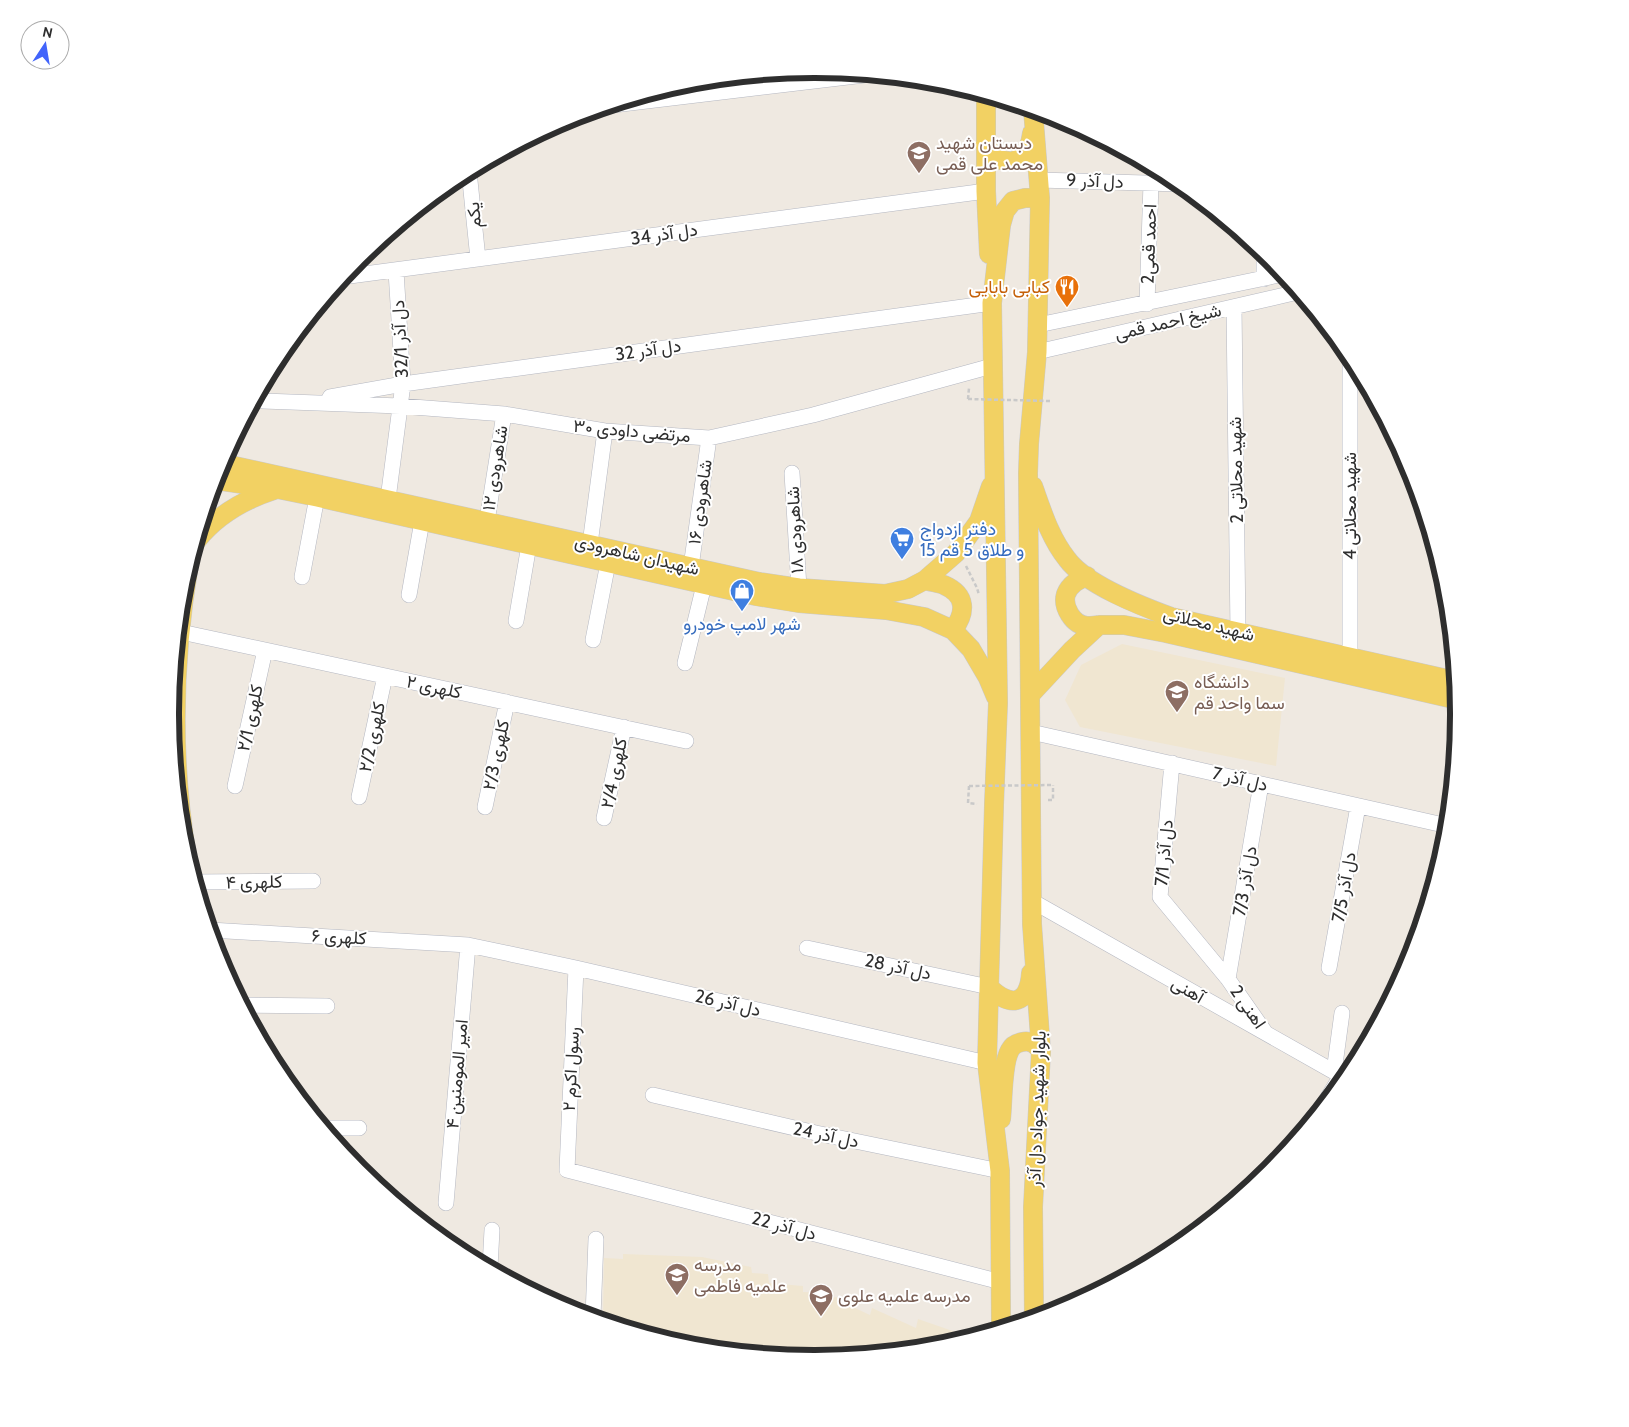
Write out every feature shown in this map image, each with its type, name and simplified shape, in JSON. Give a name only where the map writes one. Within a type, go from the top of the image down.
[{"type":"main road","points":[[986,101],[986,191],[992,303]]},
{"type":"main road","points":[[985,145],[996,159],[1012,161],[1023,155],[1030,146],[1033,117]]},
{"type":"main road","points":[[992,303],[1001,225],[1005,211],[1013,201],[1025,198],[1039,188],[1034,117]]},
{"type":"main road","name":"بلوار شهید جواد دل آذر","points":[[1034,1310],[1034,1197],[1042,1051],[1032,924],[1028,473],[1037,352],[1039,188]]},
{"type":"main road","name":"بلوار شهید جواد دل آذر","points":[[992,303],[998,703],[987,1063],[999,1163],[1001,1321]]},
{"type":"main road","name":"شهیدان شاهرودی","points":[[230,464],[759,582],[799,588],[885,594],[908,589],[925,580],[956,553],[979,521],[996,473]]},
{"type":"main road","name":"شهید محلاتی","points":[[1028,473],[1050,532],[1067,560],[1086,576],[1129,601],[1171,617],[1449,680]]},
{"type":"main road","name":"شهیدان شاهرودی","points":[[223,481],[278,489],[756,596],[886,610],[924,617],[953,630],[971,649],[988,678],[998,703]]},
{"type":"main road","points":[[206,530],[231,508],[258,495],[278,489]]},
{"type":"main road","name":"شهید محلاتی","points":[[1086,576],[1074,582],[1066,594],[1066,608],[1073,620],[1086,626],[1124,625],[1166,633],[1450,698]]},
{"type":"main road","points":[[925,580],[944,585],[956,592],[963,605],[961,619],[953,630]]},
{"type":"main road","points":[[1031,694],[1072,650],[1099,625]]},
{"type":"main road","points":[[989,987],[1000,998],[1011,1001],[1022,998],[1028,990],[1032,924]]},
{"type":"main road","points":[[999,1163],[1006,1060],[1010,1049],[1018,1043],[1027,1041],[1035,1044],[1042,1051]]},
{"type":"street","points":[[641,102],[835,79]]},
{"type":"street","name":"یکم","points":[[470,179],[478,259]]},
{"type":"street","name":"احمد قمی2","points":[[1147,304],[1151,183]]},
{"type":"street","name":"دل آذر 9","points":[[1039,188],[1166,183]]},
{"type":"street","name":"دل آذر 34","points":[[354,276],[986,191]]},
{"type":"street","points":[[1264,264],[1264,279]]},
{"type":"street","name":"دل آذر 32/1","points":[[388,499],[403,384],[396,271]]},
{"type":"street","name":"شیخ احمد قمی","points":[[1038,326],[1276,276]]},
{"type":"street","name":"شیخ احمد قمی","points":[[1037,352],[1292,293]]},
{"type":"street","name":"دل آذر 32","points":[[305,402],[403,384],[992,303]]},
{"type":"street","name":"شهید محلاتی 2","points":[[1234,307],[1238,632]]},
{"type":"street","points":[[1063,320],[1057,326],[1056,334],[1061,342],[1070,345]]},
{"type":"street","name":"۳۰ مرتضی داودی","points":[[262,398],[504,414],[605,431],[709,438],[813,415],[992,366]]},
{"type":"street","name":"شهید محلاتی 4","points":[[1350,371],[1350,658]]},
{"type":"street","name":"شاهرودی ۱۲","points":[[487,521],[504,414]]},
{"type":"street","points":[[590,544],[605,431]]},
{"type":"street","name":"شاهرودی ۱۶","points":[[691,567],[709,438]]},
{"type":"street","name":"شاهرودی ۱۸","points":[[792,473],[799,588]]},
{"type":"street","points":[[302,577],[317,498]]},
{"type":"street","points":[[409,595],[422,521]]},
{"type":"street","points":[[516,621],[529,545]]},
{"type":"street","points":[[592,640],[608,563]]},
{"type":"street","points":[[685,663],[704,585]]},
{"type":"street","name":"کلهری ۲","points":[[184,633],[686,741]]},
{"type":"street","name":"کلهری ۲/1","points":[[235,786],[264,650]]},
{"type":"street","name":"کلهری ۲/2","points":[[359,797],[385,676]]},
{"type":"street","name":"کلهری ۲/3","points":[[485,807],[507,702]]},
{"type":"street","name":"کلهری ۲/4","points":[[604,818],[624,728]]},
{"type":"street","name":"دل آذر 7","points":[[1031,732],[1440,824]]},
{"type":"street","name":"دل آذر 7/1","points":[[1172,764],[1160,897],[1228,979]]},
{"type":"street","name":"دل آذر 7/3","points":[[1228,979],[1261,784]]},
{"type":"street","name":"دل آذر 7/5","points":[[1329,968],[1358,806]]},
{"type":"street","name":"کلهری ۴","points":[[201,882],[313,881]]},
{"type":"street","name":"آهنی","points":[[1032,901],[1338,1074]]},
{"type":"street","name":"کلهری ۶","points":[[217,930],[468,945]]},
{"type":"street","name":"دل آذر 26","points":[[468,945],[576,968],[987,1063]]},
{"type":"street","name":"امیر المومنین ۴","points":[[446,1203],[468,945]]},
{"type":"street","name":"دل آذر 28","points":[[807,948],[989,987]]},
{"type":"street","name":"رسول اکرم ۲","points":[[567,1170],[576,968]]},
{"type":"street","name":"اهنی 2","points":[[1228,979],[1268,1035]]},
{"type":"street","points":[[249,1004],[327,1006]]},
{"type":"street","points":[[1340,1071],[1342,1013]]},
{"type":"street","name":"دل آذر 24","points":[[653,1096],[816,1133],[999,1163]]},
{"type":"street","points":[[332,1128],[359,1128]]},
{"type":"street","name":"دل آذر 22","points":[[567,1170],[1001,1282]]},
{"type":"street","points":[[490,1260],[492,1230]]},
{"type":"street","points":[[593,1310],[596,1239]]},
{"type":"path","points":[[969,390],[968,399],[1050,401]]},
{"type":"path","points":[[968,803],[969,786],[1053,785],[1053,800]]},
{"type":"shaded area","name":"دانشگاه سما واحد قم","points":[[1122,644],[1285,678],[1276,766],[1080,727],[1065,700],[1081,665]]},
{"type":"shaded area","points":[[623,1254],[702,1257],[751,1267],[752,1273],[768,1274],[769,1283],[803,1286],[803,1292],[823,1293],[824,1299],[837,1297],[838,1304],[844,1303],[870,1315],[872,1308],[916,1328],[918,1319],[958,1333],[898,1344],[814,1350],[731,1344],[690,1337],[650,1328],[603,1313],[604,1258],[623,1259]]},
{"type":"place","name":"دبستان شهید محمد علی قمی","points":[[919,174]]},
{"type":"place","name":"کبابی بابایی","points":[[1067,308]]},
{"type":"place","name":"دفتر ازدواج 15 و طلاق 5 قم","points":[[902,560]]},
{"type":"place","name":"شهر لامپ خودرو","points":[[742,612]]},
{"type":"place","name":"دانشگاه سما واحد قم","points":[[1177,713]]},
{"type":"place","name":"مدرسه علمیه فاطمی","points":[[677,1296]]},
{"type":"place","name":"مدرسه علمیه علوی","points":[[821,1317]]}]
